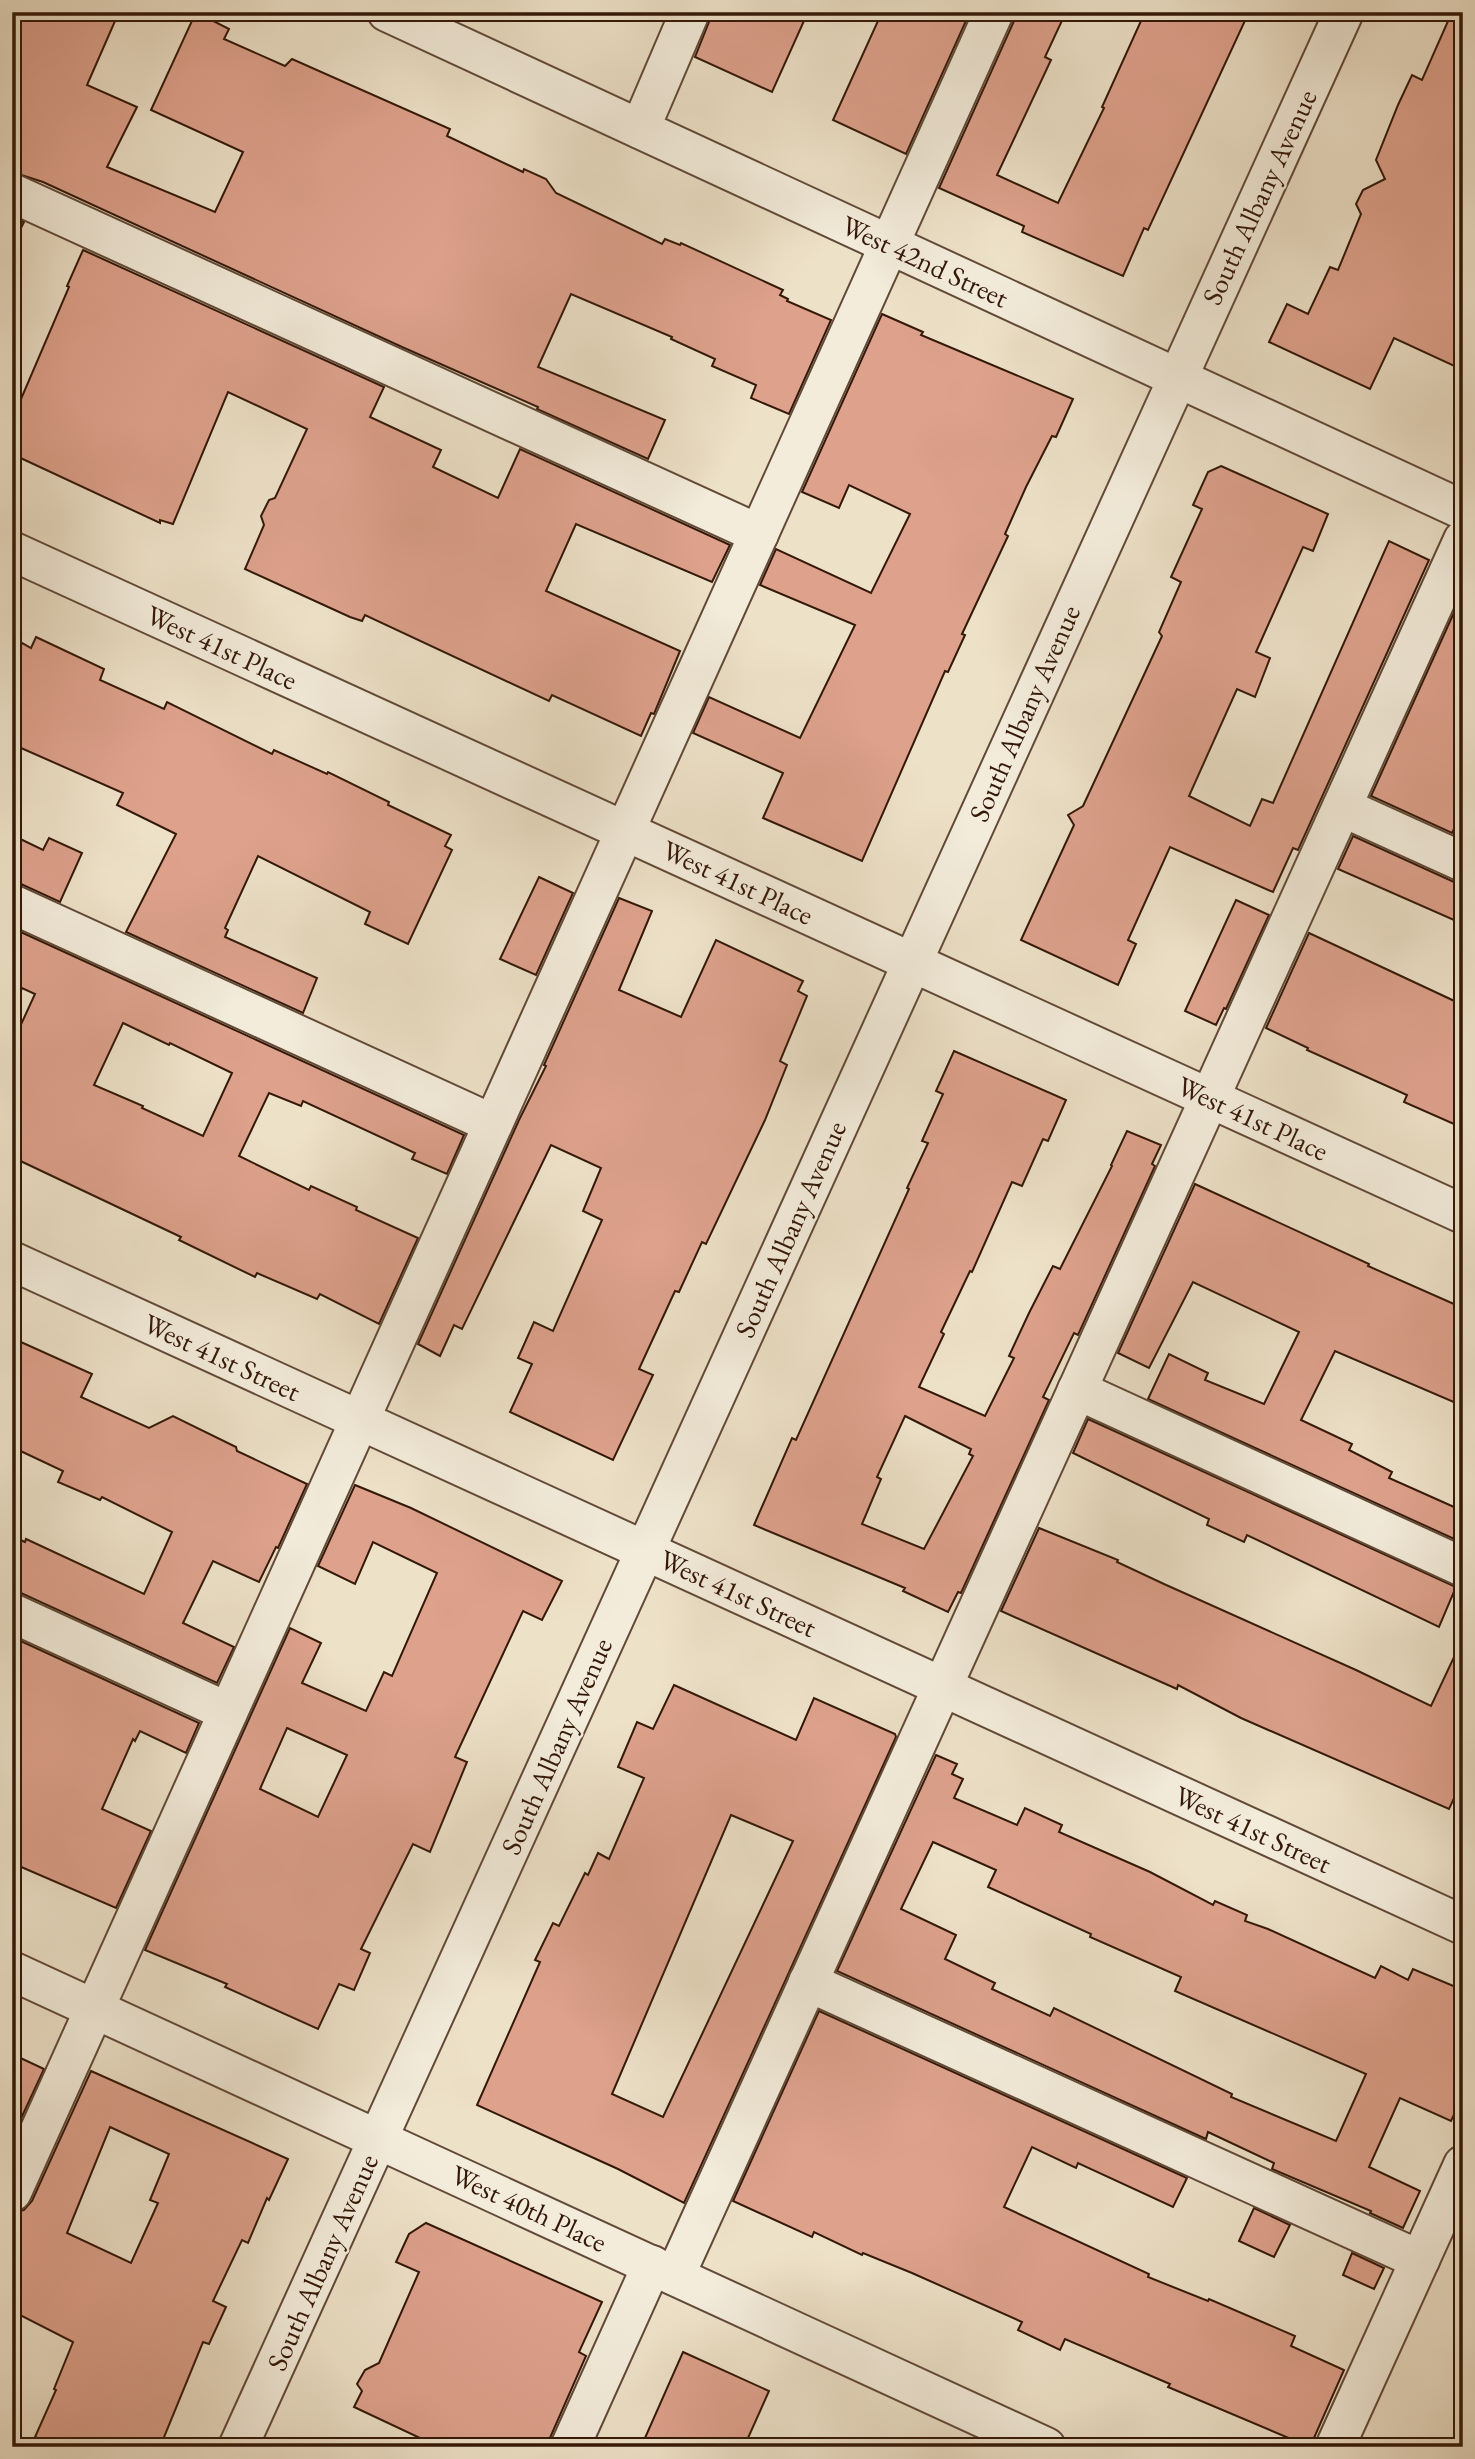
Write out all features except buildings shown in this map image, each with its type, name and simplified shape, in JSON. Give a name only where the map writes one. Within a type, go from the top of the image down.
[{"type":"street","name":"West 42nd Street","points":[[387,12],[1463,510]]},
{"type":"street","points":[[640,129],[690,12]]},
{"type":"street","points":[[12,2192],[994,12]]},
{"type":"street","name":"South Albany Avenue","points":[[238,2447],[1344,12]]},
{"type":"street","points":[[12,193],[759,534]]},
{"type":"street","points":[[570,2447],[664,2271],[808,1982],[1463,540]]},
{"type":"street","name":"West 41st Place","points":[[12,551],[1463,1214]]},
{"type":"street","points":[[1342,807],[1463,862]]},
{"type":"street","points":[[12,904],[493,1124]]},
{"type":"street","name":"West 41st Street","points":[[12,1261],[1463,1925]]},
{"type":"street","points":[[1077,1390],[1463,1567]]},
{"type":"street","points":[[12,1613],[228,1712]]},
{"type":"street","name":"West 40th Place","points":[[12,1970],[1046,2447]]},
{"type":"street","points":[[808,1982],[1420,2260]]},
{"type":"street","points":[[1335,2447],[1463,2165]]}]
